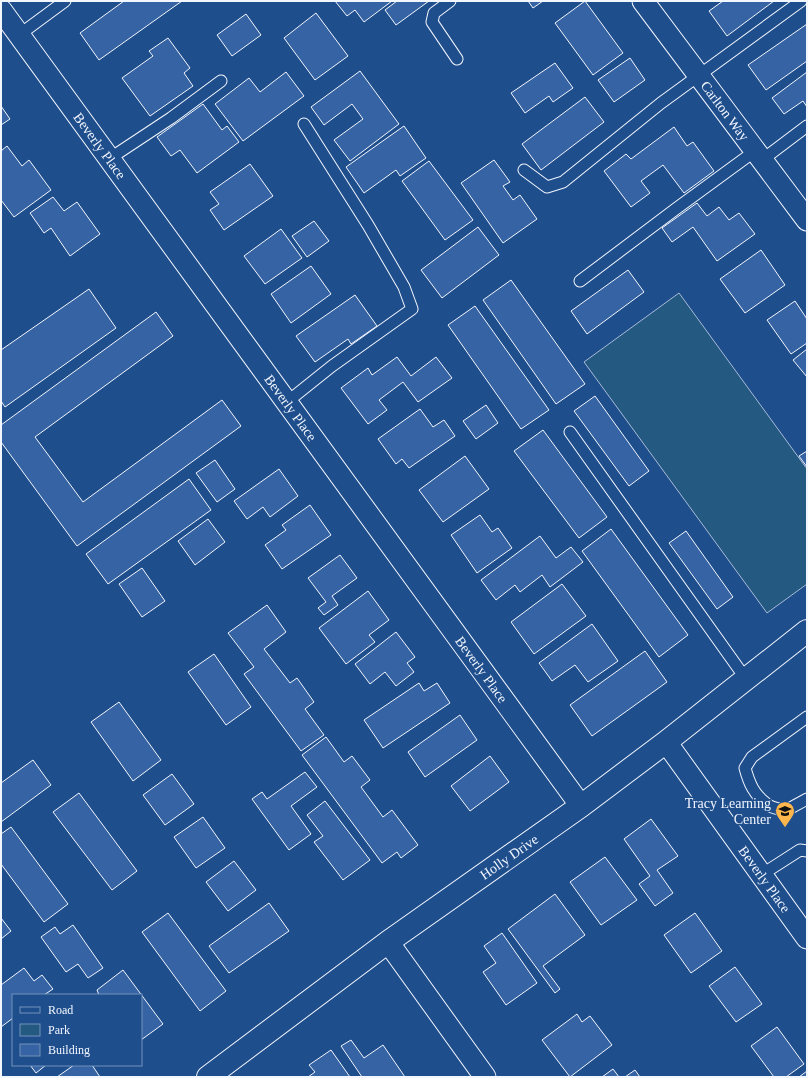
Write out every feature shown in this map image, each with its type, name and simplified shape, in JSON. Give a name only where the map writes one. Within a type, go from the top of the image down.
[{"type":"street","name":"Carlton Way","points":[[643,1],[807,220]]},
{"type":"street","name":"Beverly Place","points":[[1,10],[581,806]]},
{"type":"street","name":"Holly Drive","points":[[208,1077],[388,942],[581,806],[666,742],[807,631]]},
{"type":"street","name":"Beverly Place","points":[[666,742],[807,938]]},
{"type":"street","points":[[388,942],[485,1077]]},
{"type":"lane","points":[[19,35],[65,1]]},
{"type":"lane","points":[[450,1],[434,13],[432,22],[457,59]]},
{"type":"lane","points":[[524,170],[547,187],[564,182],[661,103],[801,1]]},
{"type":"lane","points":[[109,159],[171,118],[220,81]]},
{"type":"lane","points":[[287,402],[332,366],[412,309],[404,287],[368,225],[304,124]]},
{"type":"lane","points":[[580,282],[677,208],[758,155],[807,126]]},
{"type":"lane","points":[[570,432],[746,679]]},
{"type":"lane","points":[[807,718],[752,757],[745,768],[748,781],[755,793],[768,805],[785,811],[807,799]]},
{"type":"lane","points":[[761,875],[800,850],[807,851]]},
{"type":"green space","points":[[679,293],[807,469],[807,584],[767,613],[584,362]]},
{"type":"building","points":[[124,1],[182,1],[99,60],[80,33]]},
{"type":"building","points":[[335,1],[392,1],[364,22],[355,10],[347,16]]},
{"type":"building","points":[[397,1],[429,1],[396,25],[385,10]]},
{"type":"building","points":[[528,1],[543,1],[533,8]]},
{"type":"building","points":[[585,1],[623,53],[593,75],[555,23]]},
{"type":"building","points":[[723,1],[774,1],[727,36],[709,11]]},
{"type":"building","points":[[316,13],[348,56],[315,80],[284,38]]},
{"type":"building","points":[[246,14],[261,35],[232,56],[217,35]]},
{"type":"building","points":[[807,24],[807,61],[766,90],[748,65]]},
{"type":"building","points":[[168,38],[190,68],[184,73],[193,86],[150,116],[122,78],[153,56],[149,51]]},
{"type":"building","points":[[630,58],[645,80],[614,102],[598,80]]},
{"type":"building","points":[[555,63],[573,88],[553,102],[549,96],[525,113],[511,93]]},
{"type":"building","points":[[360,71],[399,124],[350,161],[334,140],[363,119],[352,104],[324,125],[311,107]]},
{"type":"building","points":[[286,72],[304,96],[243,141],[215,104],[249,78],[260,92]]},
{"type":"building","points":[[807,72],[807,107],[803,101],[784,114],[772,98]]},
{"type":"building","points":[[585,97],[604,122],[541,170],[522,144]]},
{"type":"building","points":[[203,104],[222,130],[227,126],[239,142],[197,173],[180,150],[171,156],[157,137]]},
{"type":"building","points":[[1,106],[10,119],[1,125]]},
{"type":"building","points":[[404,126],[426,158],[400,176],[396,170],[364,193],[346,167]]},
{"type":"building","points":[[674,127],[687,146],[693,142],[714,171],[684,193],[663,165],[641,181],[650,193],[631,207],[604,171],[626,154],[631,159]]},
{"type":"building","points":[[7,146],[22,166],[29,160],[51,190],[14,217],[1,200],[1,151]]},
{"type":"building","points":[[494,160],[510,182],[503,186],[513,200],[520,195],[537,219],[503,243],[461,183]]},
{"type":"building","points":[[429,161],[473,220],[445,240],[402,181]]},
{"type":"building","points":[[250,164],[273,196],[224,230],[210,210],[219,204],[210,192]]},
{"type":"building","points":[[53,197],[64,211],[77,202],[100,234],[70,256],[51,228],[44,233],[30,213]]},
{"type":"building","points":[[697,203],[707,216],[719,207],[729,220],[739,213],[755,234],[717,261],[693,227],[672,242],[662,228]]},
{"type":"building","points":[[314,221],[329,241],[307,257],[292,236]]},
{"type":"building","points":[[478,227],[499,255],[442,298],[421,270]]},
{"type":"building","points":[[281,229],[302,258],[265,284],[244,256]]},
{"type":"building","points":[[761,250],[785,285],[745,313],[720,279]]},
{"type":"building","points":[[311,266],[331,294],[291,323],[271,294]]},
{"type":"building","points":[[628,270],[644,292],[587,334],[571,311]]},
{"type":"building","points":[[511,280],[585,384],[556,404],[483,300]]},
{"type":"building","points":[[89,289],[116,328],[5,407],[1,401],[1,350]]},
{"type":"building","points":[[355,295],[377,326],[351,344],[348,339],[315,362],[296,336]]},
{"type":"building","points":[[795,301],[807,319],[807,343],[791,354],[767,320]]},
{"type":"building","points":[[475,306],[549,410],[521,429],[448,325]]},
{"type":"building","points":[[156,312],[173,336],[35,437],[83,502],[222,400],[241,426],[77,546],[1,442],[1,425]]},
{"type":"building","points":[[807,349],[807,377],[793,360]]},
{"type":"building","points":[[397,357],[411,376],[436,357],[452,378],[418,402],[403,382],[379,400],[387,410],[368,424],[341,388],[368,368],[372,375]]},
{"type":"building","points":[[595,396],[649,471],[629,486],[574,411]]},
{"type":"building","points":[[486,405],[498,423],[476,439],[463,421]]},
{"type":"building","points":[[420,409],[433,427],[444,420],[455,436],[409,468],[402,459],[396,464],[378,439]]},
{"type":"building","points":[[543,430],[607,517],[579,538],[514,451]]},
{"type":"building","points":[[807,451],[807,467],[799,456]]},
{"type":"building","points":[[465,456],[489,489],[443,522],[419,490]]},
{"type":"building","points":[[215,460],[235,489],[217,502],[196,473]]},
{"type":"building","points":[[279,469],[298,496],[270,517],[263,507],[247,519],[234,501]]},
{"type":"building","points":[[189,479],[211,510],[108,584],[86,554]]},
{"type":"building","points":[[310,505],[331,535],[282,569],[265,545],[286,530],[282,525]]},
{"type":"building","points":[[480,515],[492,532],[498,528],[512,548],[477,573],[451,535]]},
{"type":"building","points":[[208,519],[225,542],[195,565],[178,541]]},
{"type":"building","points":[[611,529],[688,635],[659,657],[582,551]]},
{"type":"building","points":[[686,531],[733,597],[717,609],[669,543]]},
{"type":"building","points":[[540,536],[556,558],[571,547],[583,562],[550,587],[542,575],[520,592],[515,585],[496,600],[481,580]]},
{"type":"building","points":[[340,555],[357,578],[332,596],[338,605],[324,615],[318,608],[326,602],[308,578]]},
{"type":"building","points":[[142,568],[165,601],[142,617],[119,584]]},
{"type":"building","points":[[562,584],[586,616],[534,654],[511,622]]},
{"type":"building","points":[[368,591],[389,620],[369,635],[375,642],[346,664],[319,628]]},
{"type":"building","points":[[267,605],[286,632],[264,649],[290,683],[297,678],[314,702],[305,709],[324,735],[301,751],[244,674],[254,667],[228,633]]},
{"type":"building","points":[[592,624],[618,661],[588,682],[575,665],[552,681],[539,663]]},
{"type":"building","points":[[396,632],[415,657],[407,663],[414,672],[396,686],[385,672],[370,684],[355,664]]},
{"type":"building","points":[[645,651],[667,682],[592,736],[570,705]]},
{"type":"building","points":[[214,654],[251,707],[226,725],[188,672]]},
{"type":"building","points":[[419,683],[424,691],[437,683],[450,703],[383,748],[364,720]]},
{"type":"building","points":[[119,702],[161,760],[133,781],[91,722]]},
{"type":"building","points":[[460,715],[477,740],[425,777],[408,752]]},
{"type":"building","points":[[326,737],[344,762],[352,756],[370,780],[361,787],[383,817],[392,810],[418,845],[401,858],[397,852],[382,863],[302,755]]},
{"type":"building","points":[[490,756],[509,782],[470,811],[451,786]]},
{"type":"building","points":[[33,760],[51,785],[1,822],[1,783]]},
{"type":"building","points":[[305,772],[317,787],[291,806],[311,834],[289,850],[252,799],[262,792],[267,799]]},
{"type":"building","points":[[172,774],[194,804],[165,825],[143,795]]},
{"type":"building","points":[[79,793],[137,871],[112,890],[53,812]]},
{"type":"building","points":[[325,801],[370,860],[343,880],[314,842],[323,836],[307,815]]},
{"type":"building","points":[[203,817],[225,848],[196,868],[174,837]]},
{"type":"building","points":[[651,819],[678,856],[657,870],[673,893],[655,906],[639,884],[650,876],[624,839]]},
{"type":"building","points":[[11,827],[68,904],[44,922],[1,864],[1,834]]},
{"type":"building","points":[[605,857],[637,900],[601,925],[570,882]]},
{"type":"building","points":[[234,861],[256,890],[228,911],[206,882]]},
{"type":"building","points":[[555,894],[585,935],[543,966],[560,989],[555,993],[508,929]]},
{"type":"building","points":[[269,903],[289,931],[229,973],[209,946]]},
{"type":"building","points":[[168,913],[226,991],[200,1011],[142,932]]},
{"type":"building","points":[[695,913],[722,951],[691,973],[664,935]]},
{"type":"building","points":[[1,918],[11,931],[1,939]]},
{"type":"building","points":[[73,925],[103,968],[88,978],[78,964],[66,972],[41,937],[55,927],[60,934]]},
{"type":"building","points":[[502,933],[537,983],[506,1005],[483,972],[496,963],[484,946]]},
{"type":"building","points":[[735,967],[762,1004],[736,1022],[709,986]]},
{"type":"building","points":[[24,968],[34,981],[42,975],[53,989],[46,994],[12,994],[12,1019],[1,1027],[1,985]]},
{"type":"building","points":[[123,970],[141,994],[99,994],[97,990]]},
{"type":"building","points":[[142,996],[163,1024],[142,1039]]},
{"type":"building","points":[[577,1014],[582,1022],[590,1016],[612,1045],[570,1077],[542,1040]]},
{"type":"building","points":[[777,1027],[804,1064],[786,1077],[774,1077],[751,1046]]},
{"type":"building","points":[[351,1040],[364,1058],[383,1045],[405,1077],[362,1077],[341,1046]]},
{"type":"building","points":[[331,1050],[350,1077],[308,1077],[315,1072],[309,1065]]},
{"type":"building","points":[[31,1066],[45,1066],[36,1073]]},
{"type":"building","points":[[73,1066],[93,1066],[100,1077],[57,1077]]},
{"type":"building","points":[[613,1069],[619,1077],[602,1077]]},
{"type":"building","points":[[635,1070],[640,1077],[625,1077]]},
{"type":"building","points":[[807,1071],[807,1077],[799,1077]]},
{"type":"place","name":"Tracy Learning Center","points":[[785,828]]}]
